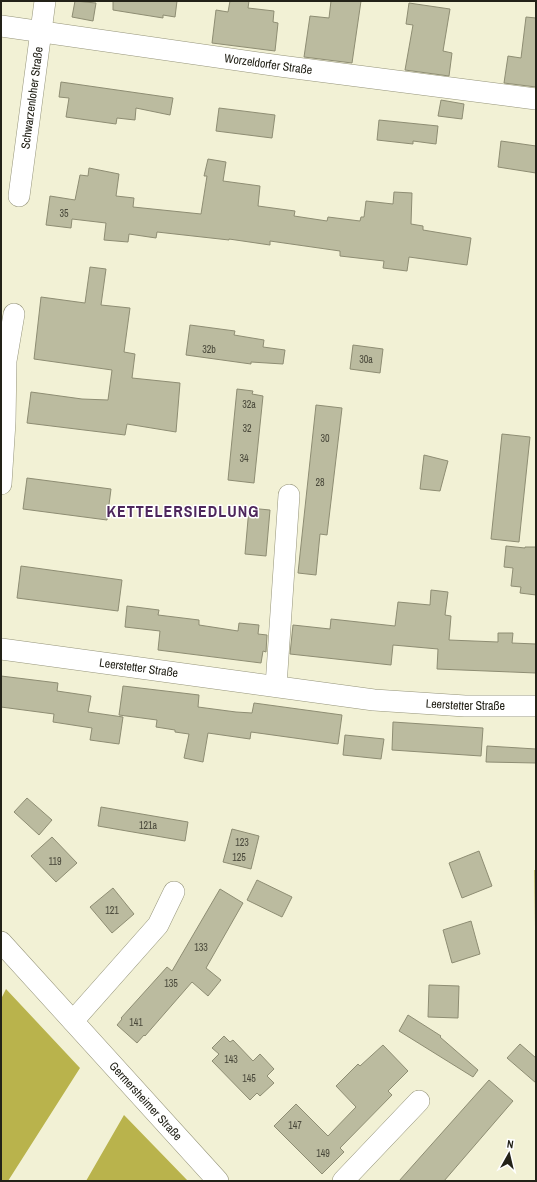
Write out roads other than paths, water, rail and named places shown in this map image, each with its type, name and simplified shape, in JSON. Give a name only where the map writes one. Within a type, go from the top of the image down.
[{"type":"street","name":"Schwarzenloher Straße","points":[[19,196],[45,1]]},
{"type":"street","name":"Worzeldorfer Straße","points":[[1,26],[280,66],[536,99]]},
{"type":"street","points":[[1,484],[6,362],[14,314]]},
{"type":"street","points":[[276,686],[289,494]]},
{"type":"street","name":"Leerstetter Straße","points":[[1,649],[374,700],[465,706],[536,706]]},
{"type":"street","points":[[73,1021],[158,924],[174,892]]},
{"type":"street","name":"Germersheimer Straße","points":[[1,942],[218,1181]]},
{"type":"street","points":[[343,1181],[420,1101]]},
{"type":"district","name":"KETTELERSIEDLUNG","points":[[183,511]]}]
